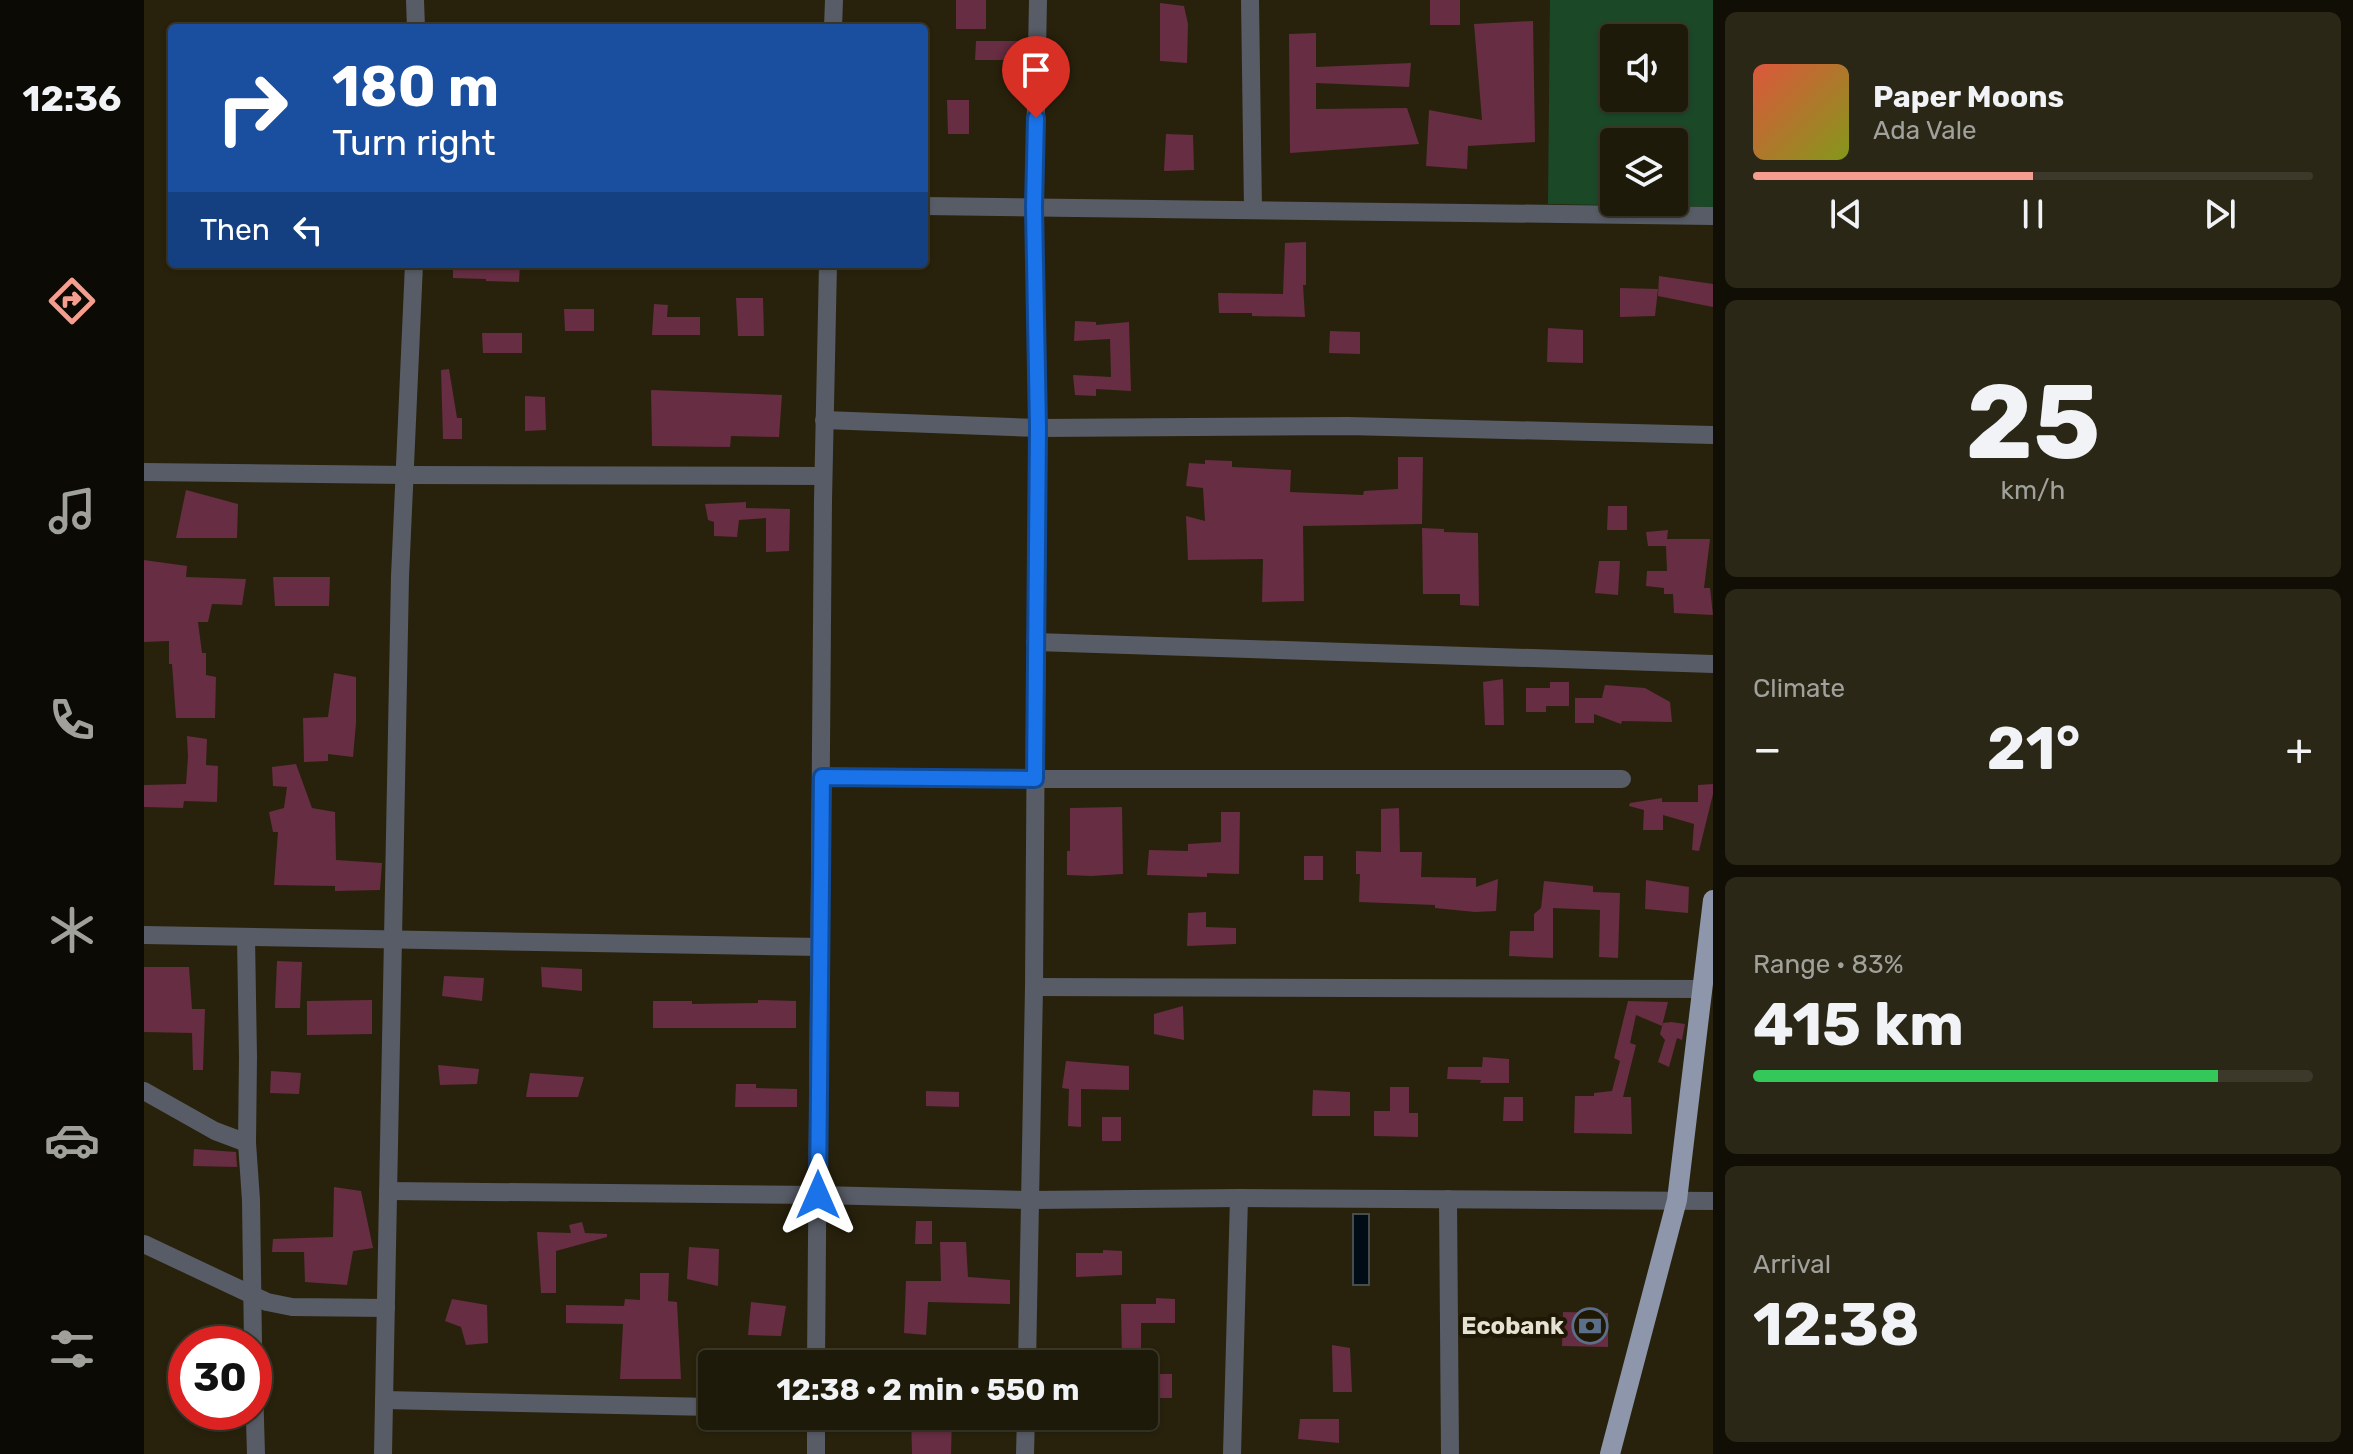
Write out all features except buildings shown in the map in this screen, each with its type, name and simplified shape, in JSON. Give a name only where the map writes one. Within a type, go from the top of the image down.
[{"type":"main road","points":[[1610,1454],[1677,1200],[1713,900]]},
{"type":"street","points":[[415,0],[416,24]]},
{"type":"street","points":[[833,24],[834,0]]},
{"type":"street","points":[[1027,1350],[1034,987],[1038,428],[1034,207],[1038,0]]},
{"type":"street","points":[[1250,0],[1253,210]]},
{"type":"street","points":[[928,206],[1713,216]]},
{"type":"street","points":[[383,1454],[400,577],[414,268]]},
{"type":"street","points":[[816,1350],[823,476],[828,268]]},
{"type":"street","points":[[824,420],[1038,428],[1348,426],[1713,435]]},
{"type":"street","points":[[144,472],[823,476]]},
{"type":"street","points":[[1035,642],[1713,664]]},
{"type":"street","points":[[822,777],[1622,779]]},
{"type":"street","points":[[144,935],[820,947]]},
{"type":"street","points":[[246,937],[247,1143],[253,1326]]},
{"type":"street","points":[[1034,987],[1703,989]]},
{"type":"street","points":[[144,1091],[215,1131],[247,1143]]},
{"type":"street","points":[[388,1191],[1031,1200],[1713,1201]]},
{"type":"street","points":[[1232,1454],[1239,1198]]},
{"type":"street","points":[[1448,1199],[1450,1454]]},
{"type":"street","points":[[144,1244],[267,1302],[292,1307],[386,1308]]},
{"type":"street","points":[[384,1400],[698,1407]]},
{"type":"street","points":[[255,1430],[256,1454]]},
{"type":"street","points":[[816,1430],[816,1454]]},
{"type":"street","points":[[1025,1454],[1026,1430]]},
{"type":"green space","points":[[1550,0],[1713,0],[1713,207],[1688,207],[1688,128],[1600,128],[1600,205],[1548,204]]},
{"type":"shaded area","points":[[1353,1214],[1369,1214],[1369,1285],[1353,1285]]},
{"type":"place","name":"Ecobank","points":[[1590,1326]]},
{"type":"route","points":[[818,1195],[822,777],[1035,779],[1038,428],[1034,207],[1036,118]]}]
